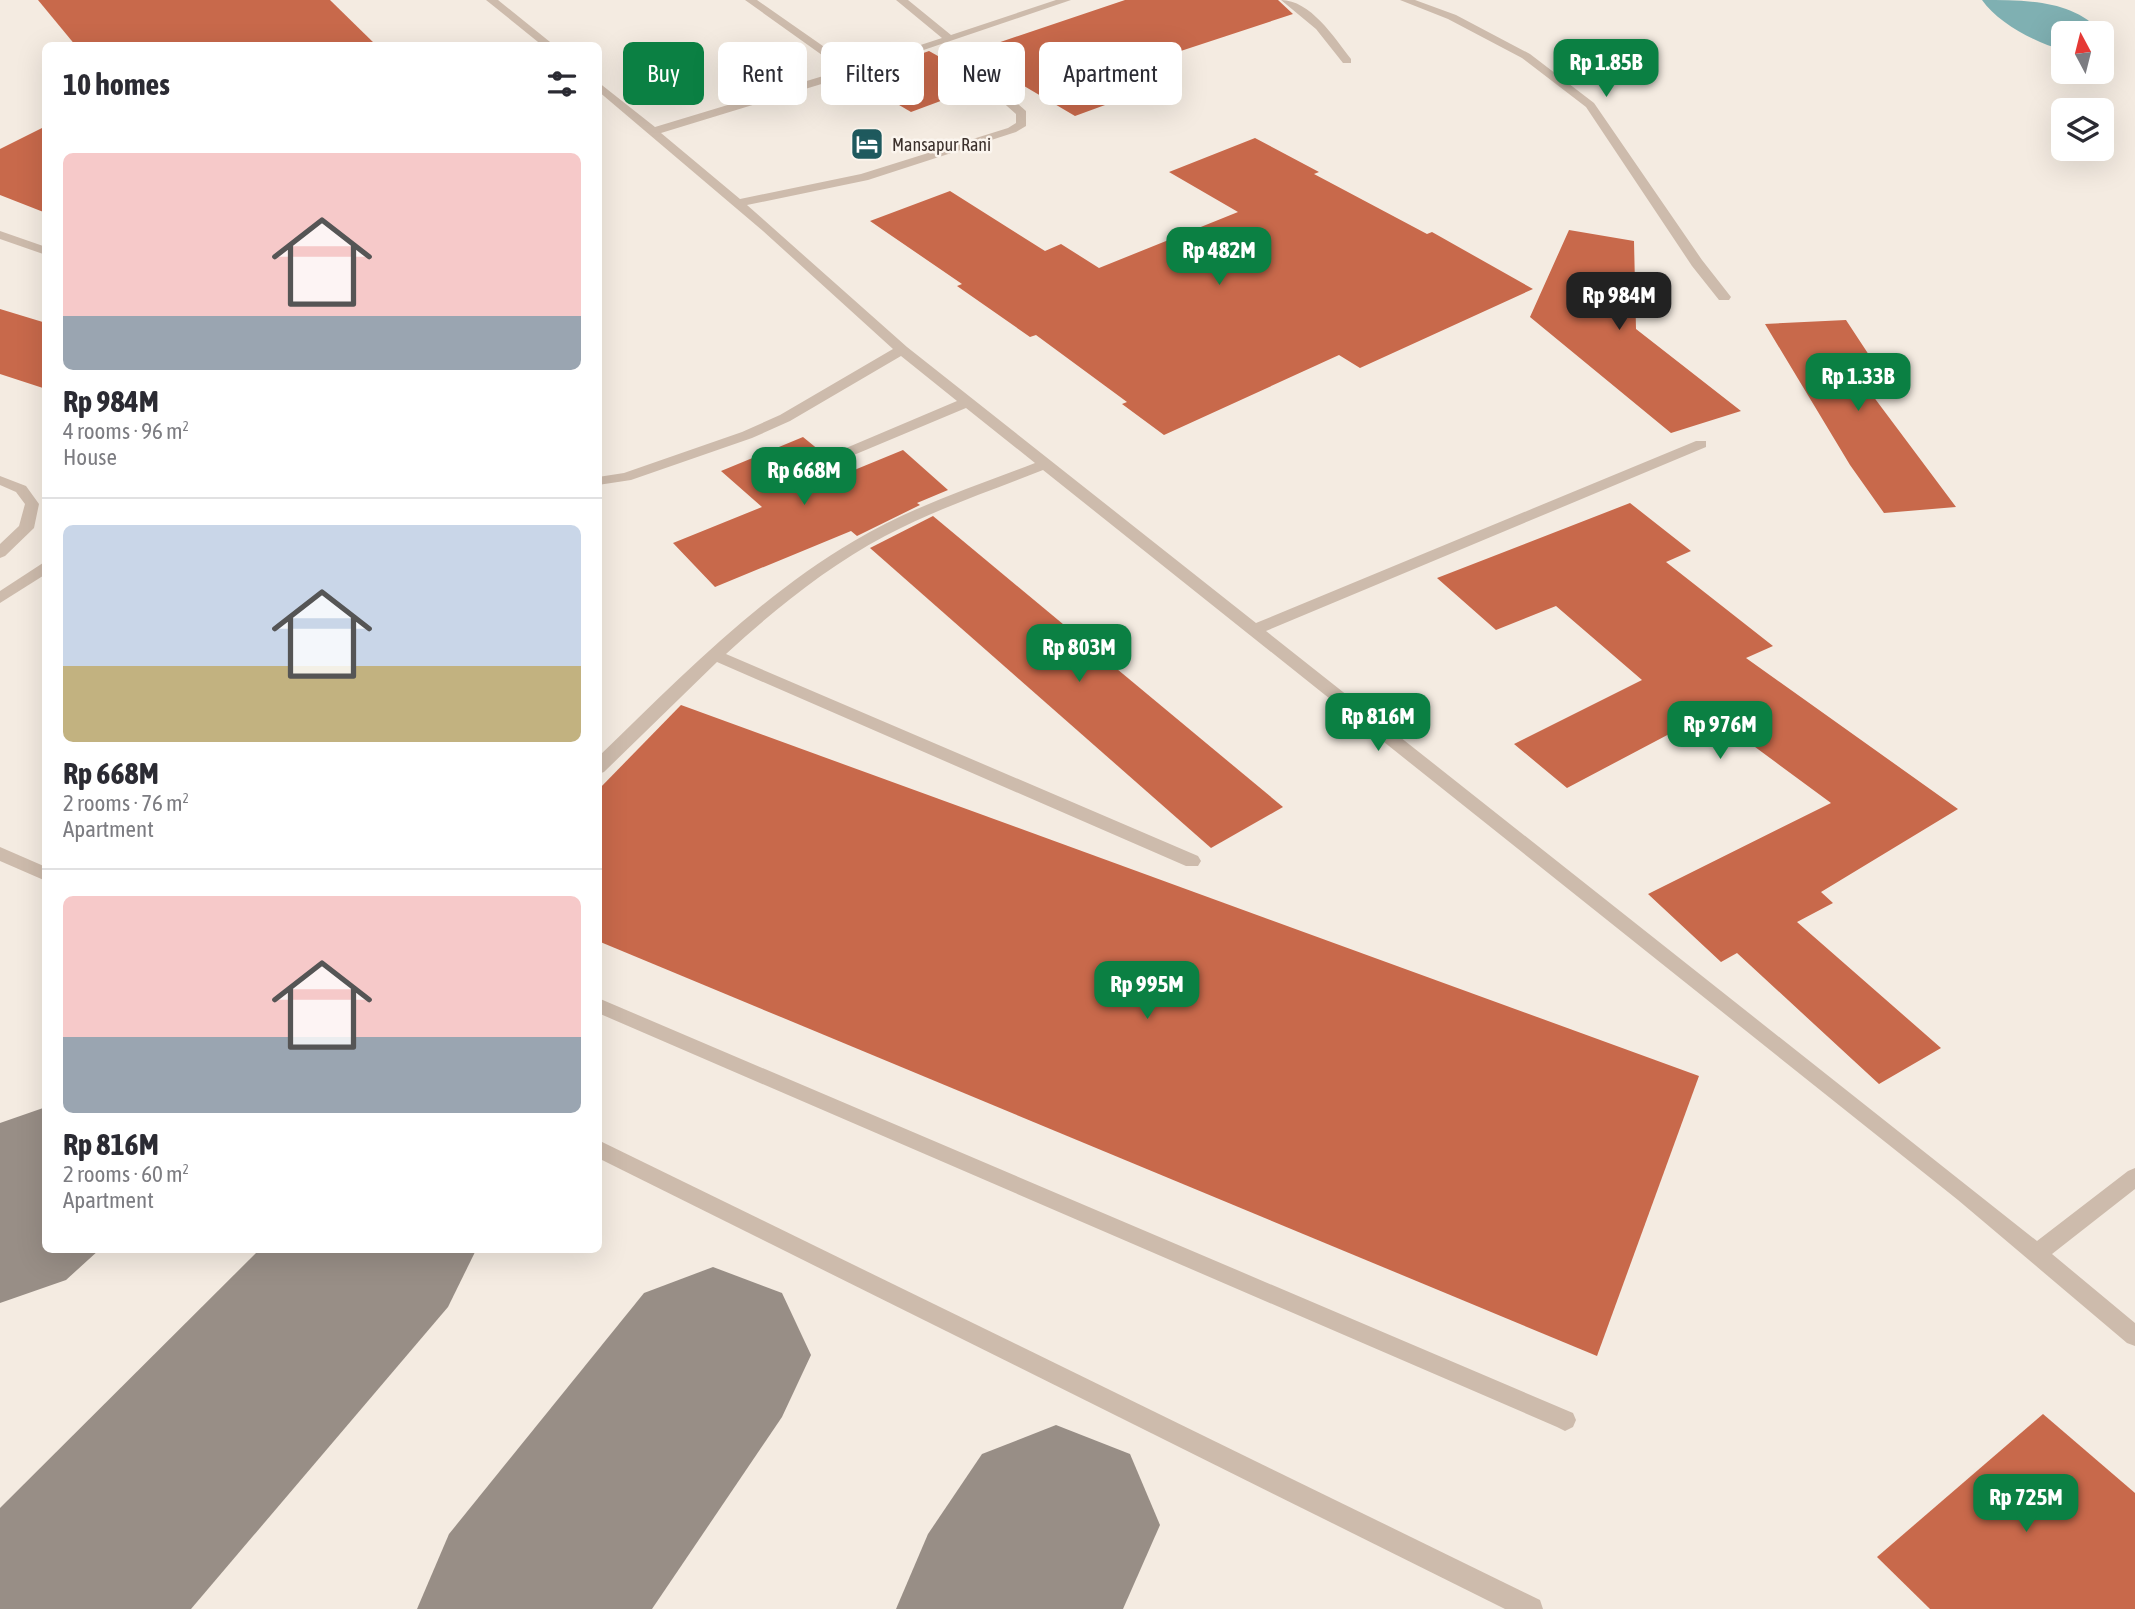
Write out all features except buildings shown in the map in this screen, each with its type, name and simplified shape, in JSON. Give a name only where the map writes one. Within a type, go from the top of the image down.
[{"type":"street","points":[[491,0],[545,42]]},
{"type":"street","points":[[750,0],[821,50]]},
{"type":"street","points":[[901,0],[950,38]]},
{"type":"street","points":[[924,47],[1066,0]]},
{"type":"street","points":[[1286,0],[1320,27],[1347,61]]},
{"type":"street","points":[[1405,0],[1452,17],[1526,56],[1590,105],[1697,263],[1724,296]]},
{"type":"street","points":[[654,131],[821,80]]},
{"type":"street","points":[[602,88],[739,203],[902,350],[1965,1194],[2135,1336]]},
{"type":"street","points":[[739,203],[864,177],[1012,130],[1022,124],[1022,113],[1013,105]]},
{"type":"street","points":[[0,234],[42,250]]},
{"type":"street","points":[[602,480],[626,477],[747,435],[785,418],[902,350]]},
{"type":"street","points":[[844,454],[967,402]]},
{"type":"street","points":[[1254,630],[1701,444]]},
{"type":"street","points":[[602,764],[715,655],[781,597],[861,543],[1045,464]]},
{"type":"street","points":[[0,480],[21,489],[32,504],[26,528],[0,553]]},
{"type":"street","points":[[0,598],[42,569]]},
{"type":"street","points":[[715,655],[1192,861]]},
{"type":"street","points":[[0,853],[42,873]]},
{"type":"street","points":[[602,1007],[1565,1420]]},
{"type":"street","points":[[602,1150],[1531,1609]]},
{"type":"street","points":[[2036,1254],[2135,1177]]},
{"type":"waterway","points":[[2013,0],[2051,22]]},
{"type":"taxiway","points":[[0,1224],[42,1187]]},
{"type":"taxiway","points":[[39,1609],[57,1602],[379,1253]]},
{"type":"taxiway","points":[[525,1609],[713,1355]]},
{"type":"taxiway","points":[[1004,1609],[1056,1525]]},
{"type":"place","name":"Mansapur Rani","points":[[867,144]]}]
